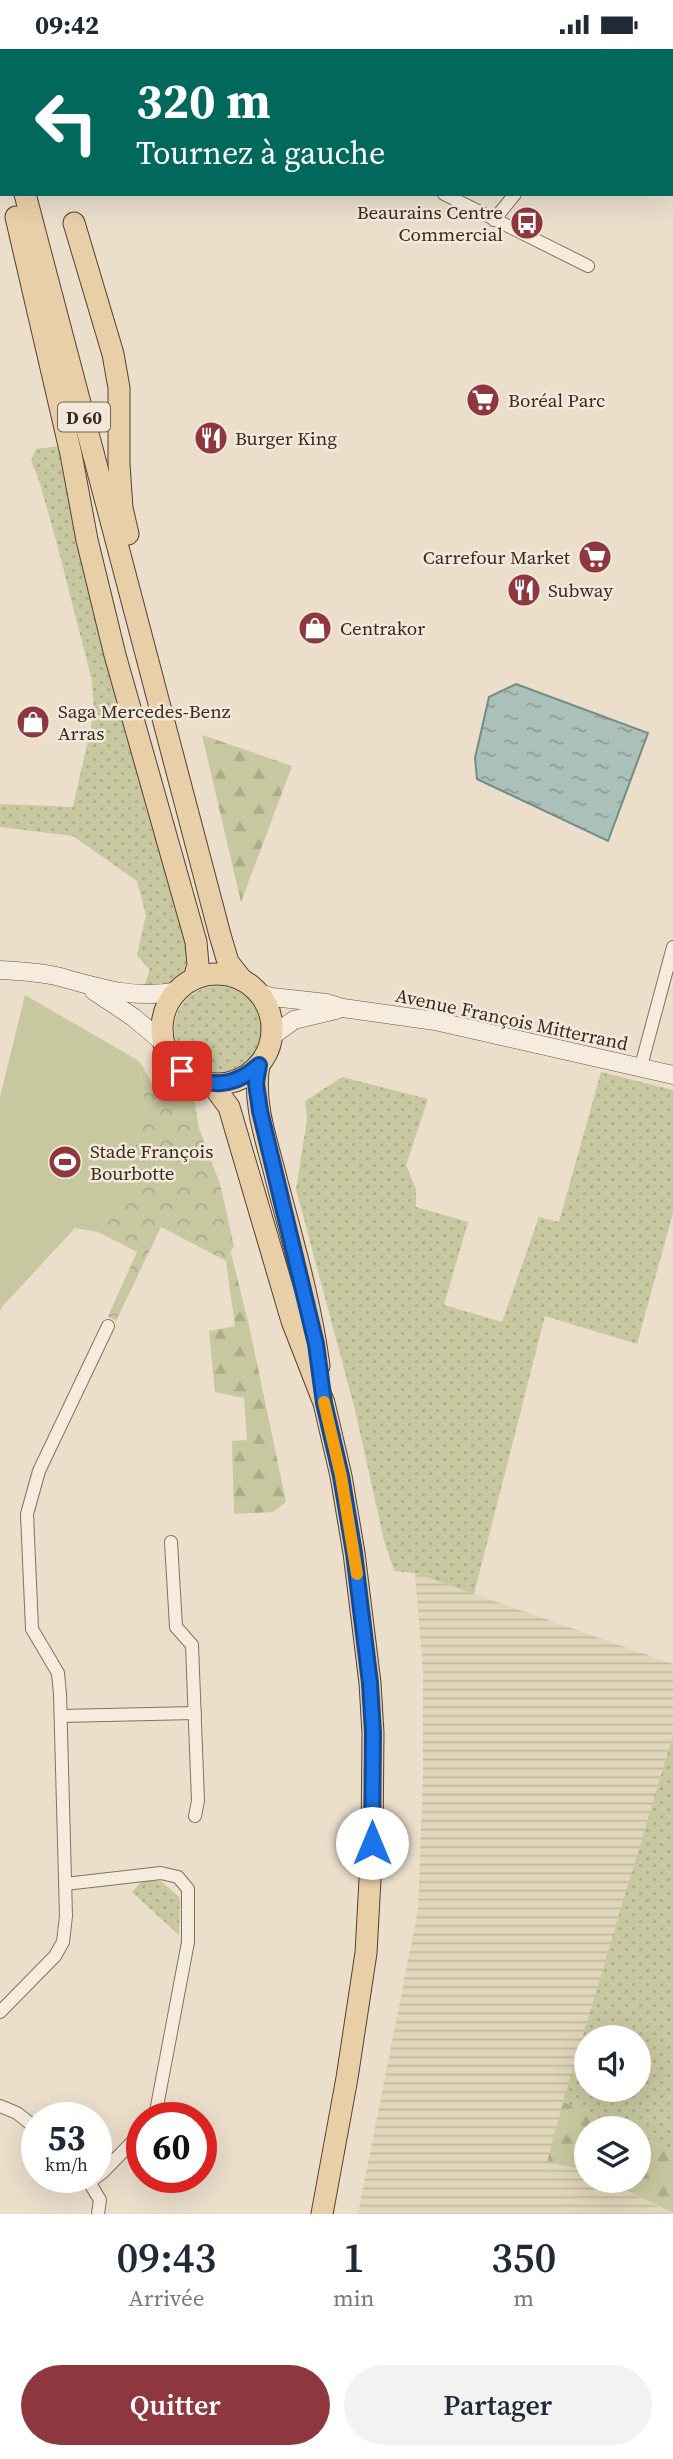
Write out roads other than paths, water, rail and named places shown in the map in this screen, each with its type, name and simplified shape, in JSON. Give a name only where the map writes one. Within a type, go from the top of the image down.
[{"type":"main road","name":"D 60","points":[[10,196],[115,655],[196,942],[198,965],[186,985]]},
{"type":"main road","name":"D 60","points":[[26,196],[220,935],[228,962],[250,986]]},
{"type":"main road","points":[[74,223],[113,354],[119,388],[122,508],[139,582],[143,639]]},
{"type":"main road","points":[[0,970],[48,975],[85,986],[152,996],[220,974],[272,997],[327,1003],[342,1009]]},
{"type":"main road","points":[[164,1043],[163,1021],[166,1010],[186,985]]},
{"type":"main road","points":[[85,986],[133,1017],[164,1043],[174,1063],[182,1071],[201,1081],[212,1084],[237,1080],[259,1065]]},
{"type":"main road","points":[[250,986],[268,1008],[272,1036],[270,1046],[259,1065],[256,1083],[260,1111],[316,1344],[324,1403],[341,1476],[362,1608],[370,1683],[372,1843],[366,1953],[322,2214]]},
{"type":"main road","points":[[272,1036],[294,1020],[342,1009]]},
{"type":"main road","name":"Avenue François Mitterrand","points":[[342,1009],[435,1021],[673,1075]]},
{"type":"main road","points":[[212,1084],[229,1107],[292,1321],[324,1403]]},
{"type":"street","points":[[448,196],[588,266]]},
{"type":"street","points":[[494,219],[513,196]]},
{"type":"street","points":[[641,1066],[673,947]]},
{"type":"street","points":[[1,2008],[50,1962],[63,1942],[66,1916],[60,1695],[58,1673],[32,1629],[27,1514],[39,1471],[108,1326]]},
{"type":"street","points":[[171,1542],[176,1627],[192,1645],[198,1801],[195,1816]]},
{"type":"street","points":[[61,1716],[195,1713]]},
{"type":"street","points":[[65,1884],[162,1874],[178,1877],[188,1889],[188,1942],[158,2102]]},
{"type":"street","points":[[0,2106],[21,2116]]},
{"type":"street","points":[[112,2163],[126,2148]]},
{"type":"street","points":[[96,2193],[100,2200],[98,2214]]},
{"type":"water","points":[[516,684],[648,733],[608,841],[477,779],[475,758],[489,697]]},
{"type":"place","name":"Beaurains Centre Commercial","points":[[527,223]]},
{"type":"place","name":"Boréal Parc","points":[[483,400]]},
{"type":"place","name":"Burger King","points":[[211,438]]},
{"type":"place","name":"Carrefour Market","points":[[595,557]]},
{"type":"place","name":"Subway","points":[[524,590]]},
{"type":"place","name":"Centrakor","points":[[315,628]]},
{"type":"place","name":"Saga Mercedes-Benz Arras","points":[[33,722]]},
{"type":"place","name":"Stade François Bourbotte","points":[[65,1162]]}]
